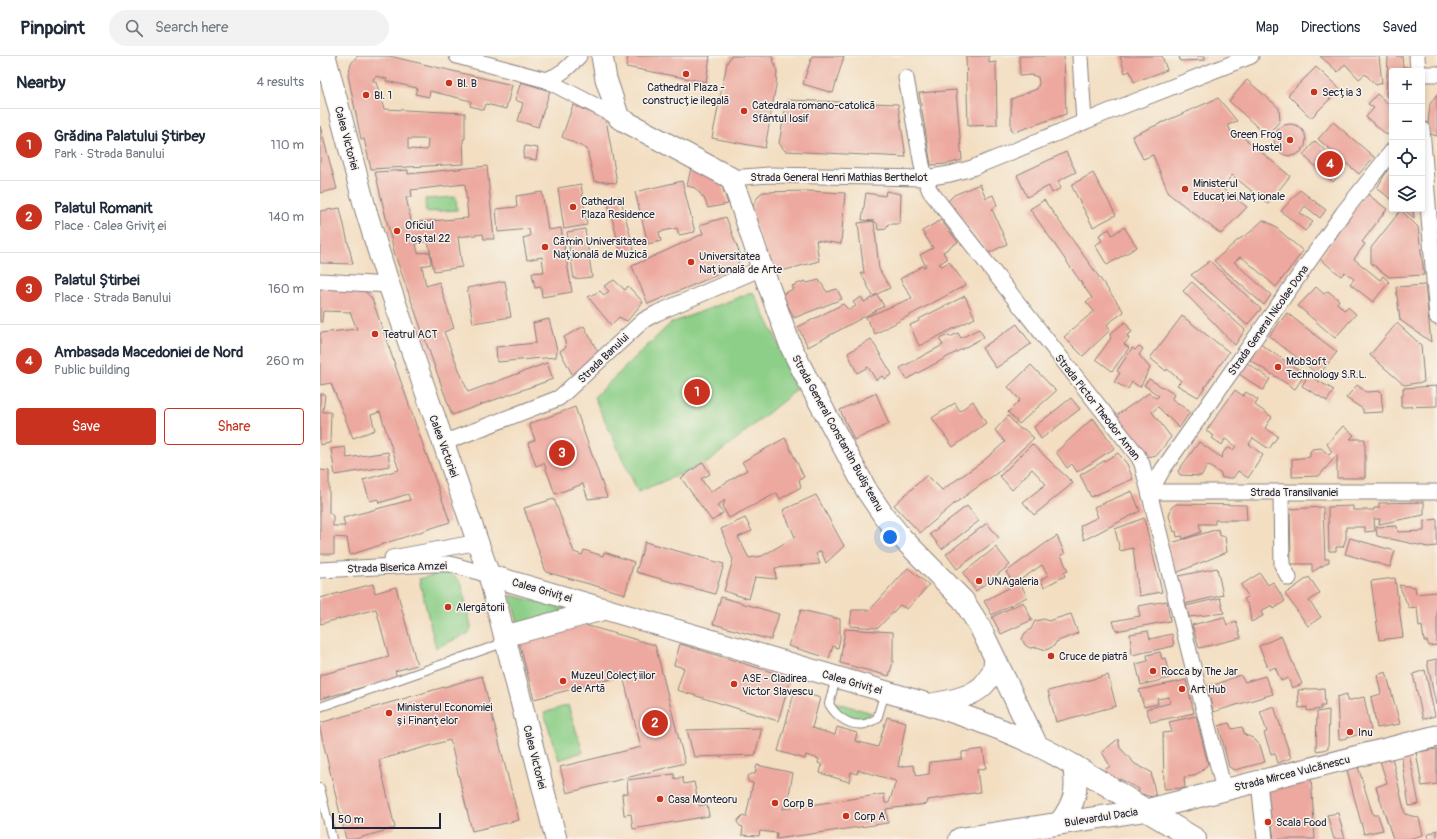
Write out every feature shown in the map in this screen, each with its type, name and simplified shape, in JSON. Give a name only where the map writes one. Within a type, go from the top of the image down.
[{"type":"main road","points":[[1060,823],[1070,809],[1075,796],[1077,781],[1074,766]]},
{"type":"main road","name":"Bulevardul Dacia","points":[[960,839],[1146,810]]},
{"type":"main road","name":"Calea Griviței","points":[[1146,810],[1195,839]]},
{"type":"street","points":[[457,56],[546,80],[731,178]]},
{"type":"street","points":[[546,80],[562,73],[579,56]]},
{"type":"street","points":[[602,56],[609,90],[620,118]]},
{"type":"street","points":[[1080,56],[1084,122]]},
{"type":"street","name":"Strada General Henri Mathias Berthelot","points":[[731,178],[769,175],[924,178],[950,174],[972,168],[1250,56]]},
{"type":"street","points":[[1417,56],[1418,68]]},
{"type":"street","name":"Calea Victoriei","points":[[323,59],[388,285],[479,542],[489,575],[556,839]]},
{"type":"street","points":[[1425,74],[1437,74]]},
{"type":"street","name":"Strada Pictor Theodor Aman","points":[[906,78],[924,178],[932,195],[1138,456],[1142,464],[1224,790]]},
{"type":"street","points":[[1423,140],[1437,317]]},
{"type":"street","name":"Strada General Nicolae Dona","points":[[1150,492],[1168,463],[1343,213],[1389,155]]},
{"type":"street","name":"Strada General Constantin Budișteanu","points":[[731,178],[740,199],[762,268],[791,347],[867,491],[884,516],[902,538],[963,600],[979,625],[1037,746]]},
{"type":"street","name":"Strada Banului","points":[[443,443],[559,398],[644,320],[762,268]]},
{"type":"street","points":[[320,281],[388,285]]},
{"type":"street","name":"Strada Transilvaniei","points":[[1150,492],[1437,492]]},
{"type":"street","points":[[1281,492],[1282,565],[1290,578]]},
{"type":"street","name":"Strada Biserica Amzei","points":[[324,570],[479,542]]},
{"type":"street","name":"Strada Biserica Amzei","points":[[324,570],[450,564],[489,575]]},
{"type":"street","name":"Calea Griviței","points":[[489,575],[928,704],[985,723],[1037,746],[1074,766],[1146,810]]},
{"type":"street","points":[[506,639],[606,609]]},
{"type":"street","points":[[928,704],[963,697],[973,693],[985,685],[992,674],[995,659]]},
{"type":"street","name":"Strada Mircea Vulcănescu","points":[[1146,810],[1437,736]]},
{"type":"street","points":[[1258,782],[1265,839]]},
{"type":"lane","points":[[320,707],[506,639]]},
{"type":"lane","points":[[836,678],[829,704],[834,713],[842,720],[857,724],[866,724],[877,718],[885,692]]},
{"type":"lane","points":[[320,788],[332,839]]},
{"type":"green space","points":[[456,197],[457,210],[426,212],[425,199]]},
{"type":"green space","points":[[753,292],[800,387],[707,463],[638,492],[594,397],[671,323]]},
{"type":"green space","points":[[447,571],[461,582],[471,627],[469,633],[436,648],[419,579]]},
{"type":"green space","points":[[510,595],[579,612],[519,627]]},
{"type":"green space","points":[[834,702],[872,713],[861,719],[850,718],[840,712]]},
{"type":"green space","points":[[568,705],[583,752],[559,760],[544,713]]},
{"type":"building","points":[[357,56],[389,56],[512,85],[506,109],[486,104],[484,110],[470,106],[471,101],[430,91],[429,97],[415,94],[417,88],[386,81],[387,79],[377,76],[373,79],[374,82],[376,82],[384,109],[465,113],[465,139],[463,139],[464,164],[371,169],[364,139],[361,139],[348,75],[351,64]],"holes":[[[408,139],[428,139],[427,150],[408,149]]]},
{"type":"building","name":"Cathedral Plaza - construcție ilegală","points":[[628,56],[710,56],[706,82],[626,67]]},
{"type":"building","name":"Catedrala romano-catolică Sfântul Iosif","points":[[731,56],[772,56],[777,71],[776,85],[765,148],[712,138],[727,63]]},
{"type":"building","points":[[812,56],[844,56],[833,93],[803,84]]},
{"type":"building","points":[[966,56],[989,56],[989,63],[996,62],[997,125],[968,126]]},
{"type":"building","points":[[1019,56],[1064,56],[1066,114],[1015,132],[1011,129],[1011,99],[1037,89],[1039,83],[1038,77],[1031,75],[1020,76]]},
{"type":"building","points":[[1120,56],[1162,56],[1167,70],[1134,82],[1130,71],[1125,73]]},
{"type":"building","points":[[1179,56],[1205,56],[1205,60],[1180,61]]},
{"type":"building","points":[[1320,56],[1379,56],[1382,83],[1376,85],[1365,74],[1359,79],[1345,64],[1338,72]]},
{"type":"building","points":[[1388,56],[1402,56],[1403,67],[1408,68],[1389,68],[1389,99],[1386,96]]},
{"type":"building","name":"Secția 3","points":[[1316,67],[1340,89],[1311,118],[1288,95]]},
{"type":"building","points":[[1247,80],[1279,108],[1280,121],[1267,136],[1229,101]]},
{"type":"building","points":[[521,82],[550,91],[538,127],[518,121],[523,103],[515,100]]},
{"type":"building","points":[[956,90],[962,160],[947,164],[931,165],[919,93]]},
{"type":"building","points":[[1377,94],[1389,104],[1389,133],[1387,135],[1366,117],[1374,108],[1368,104]]},
{"type":"building","points":[[1437,94],[1437,136],[1430,134],[1428,123],[1430,104]]},
{"type":"building","points":[[1218,98],[1237,121],[1228,125],[1231,132],[1237,132],[1290,176],[1268,204],[1232,175],[1222,188],[1247,207],[1221,234],[1169,194],[1153,155],[1143,159],[1132,136]]},
{"type":"building","points":[[787,100],[898,104],[906,157],[785,151],[779,143]]},
{"type":"building","points":[[573,105],[606,119],[617,183],[594,181],[587,149],[562,137]]},
{"type":"building","points":[[1333,122],[1374,157],[1359,174],[1318,139]]},
{"type":"building","name":"Green Frog Hostel","points":[[1290,124],[1301,129],[1306,140],[1301,151],[1290,156],[1279,151],[1274,140],[1279,129]]},
{"type":"building","points":[[320,126],[337,189],[320,193]]},
{"type":"building","points":[[1315,141],[1345,169],[1333,182],[1303,155]]},
{"type":"building","points":[[525,146],[538,148],[536,160],[523,158]]},
{"type":"building","points":[[1066,152],[1076,172],[1058,181],[1061,188],[1052,193],[1049,186],[1027,197],[1017,175]]},
{"type":"building","points":[[487,166],[494,239],[484,239],[483,234],[458,237],[462,267],[434,271],[428,241],[416,244],[418,253],[430,252],[431,264],[422,266],[426,286],[439,282],[454,328],[444,332],[468,392],[547,363],[553,379],[452,415],[395,255],[375,172],[408,170],[408,174]],"holes":[[[465,184],[468,218],[417,222],[412,225],[406,197],[412,197],[411,190]]]},
{"type":"building","points":[[691,168],[714,175],[721,183],[728,204],[708,208],[704,198],[695,188],[687,186]]},
{"type":"building","points":[[1389,168],[1389,198],[1377,188]]},
{"type":"building","points":[[1093,173],[1116,215],[1093,227],[1071,185]]},
{"type":"building","points":[[682,181],[695,232],[679,235],[677,228],[659,232],[661,241],[648,244],[635,192]]},
{"type":"building","name":"Cathedral Plaza Residence","points":[[581,184],[587,225],[564,229],[558,188]]},
{"type":"building","points":[[980,184],[986,198],[993,195],[997,205],[992,209],[1007,244],[989,253],[948,201],[954,195]]},
{"type":"building","points":[[1300,190],[1326,210],[1320,218],[1305,206],[1300,213],[1313,222],[1305,231],[1281,211]]},
{"type":"building","points":[[807,191],[845,193],[841,244],[816,240],[819,261],[774,273],[751,214],[754,203],[763,192]]},
{"type":"building","points":[[886,191],[901,194],[900,224],[888,224],[886,229],[878,230],[877,223],[874,221],[862,220],[866,193],[885,196]]},
{"type":"building","name":"Cămin Universitatea Națională de Muzică","points":[[542,192],[548,230],[561,228],[572,292],[542,297],[541,287],[535,288],[532,273],[544,272],[542,257],[527,260],[523,238],[530,236],[529,229],[498,232],[496,209],[517,207],[516,196]]},
{"type":"building","points":[[1366,193],[1387,209],[1362,242],[1365,244],[1354,259],[1380,280],[1383,276],[1389,282],[1373,302],[1350,284],[1354,279],[1345,272],[1341,276],[1320,259]]},
{"type":"building","points":[[620,196],[634,250],[621,253],[607,199]]},
{"type":"building","points":[[1044,200],[1124,312],[1107,324],[1110,330],[1083,356],[1064,337],[1094,311],[1086,302],[1092,298],[1030,209]]},
{"type":"building","points":[[340,208],[353,264],[320,263],[320,211]]},
{"type":"building","points":[[1399,212],[1403,212],[1418,227],[1424,275],[1389,277],[1371,263],[1371,248]]},
{"type":"building","points":[[1407,212],[1413,212],[1414,218]]},
{"type":"building","name":"Universitatea Națională de Arte","points":[[726,217],[741,257],[736,267],[648,304],[632,266],[703,234],[700,225]]},
{"type":"building","points":[[941,220],[958,242],[943,252],[947,259],[939,264],[942,266],[949,262],[966,285],[875,334],[866,317],[912,298],[900,279],[922,266],[926,266],[920,255],[933,248],[922,231]]},
{"type":"building","points":[[1263,220],[1273,225],[1303,251],[1276,287],[1243,258],[1240,257],[1234,262],[1271,295],[1264,305],[1214,261]]},
{"type":"building","points":[[874,221],[879,269],[890,288],[873,296],[861,273],[864,273],[858,223]]},
{"type":"building","points":[[1124,227],[1137,247],[1107,265],[1095,245],[1102,241],[1099,235],[1109,229],[1112,235]]},
{"type":"building","points":[[585,229],[592,277],[574,279],[567,232]]},
{"type":"building","points":[[1210,261],[1261,309],[1247,325],[1191,275]]},
{"type":"building","points":[[614,280],[625,290],[628,286],[643,302],[627,321],[619,317],[611,325],[588,297],[600,291],[604,295],[609,291],[604,286]]},
{"type":"building","points":[[819,280],[827,292],[837,289],[842,299],[794,318],[782,294],[794,289],[792,286],[805,281],[807,283]]},
{"type":"building","points":[[505,281],[511,317],[473,323],[467,288]]},
{"type":"building","points":[[1192,282],[1245,330],[1235,345],[1183,291]]},
{"type":"building","points":[[1425,285],[1431,342],[1400,320],[1396,287]]},
{"type":"building","points":[[320,287],[360,289],[367,293],[372,299],[450,522],[350,555],[347,538],[334,537],[334,554],[320,554],[320,470],[329,471],[329,512],[333,516],[333,526],[345,526],[343,518],[410,500],[408,494],[379,503],[378,499],[370,501],[363,480],[399,470],[380,412],[371,415],[375,430],[353,438],[331,383],[320,385],[320,333],[357,329],[350,312],[323,311],[322,322],[320,322]]},
{"type":"building","points":[[1316,287],[1324,294],[1328,291],[1339,300],[1337,303],[1344,310],[1348,307],[1356,314],[1335,338],[1298,306]]},
{"type":"building","points":[[877,295],[884,306],[808,347],[798,327],[843,304],[849,310],[856,306],[853,302],[861,297],[864,302]]},
{"type":"building","points":[[965,296],[975,318],[919,346],[910,325]]},
{"type":"building","points":[[1287,313],[1337,352],[1319,375],[1269,336]]},
{"type":"building","points":[[1182,316],[1229,352],[1198,397],[1177,385],[1181,381],[1167,369],[1166,371],[1150,358]]},
{"type":"building","points":[[549,319],[557,350],[556,357],[497,362],[496,347],[536,343],[533,323]]},
{"type":"building","points":[[1125,322],[1132,332],[1127,335],[1129,339],[1124,344],[1129,348],[1112,371],[1096,359],[1111,338],[1110,334]]},
{"type":"building","points":[[1397,323],[1421,345],[1424,382],[1404,385],[1370,355]]},
{"type":"building","points":[[1017,324],[1031,344],[996,368],[982,348]]},
{"type":"building","points":[[584,326],[599,354],[573,376],[560,351],[566,347],[564,337]]},
{"type":"building","points":[[979,329],[984,337],[907,379],[900,368],[943,345],[939,339],[948,335],[950,337],[958,333],[961,338]]},
{"type":"building","points":[[871,339],[892,374],[885,379],[882,376],[876,380],[868,367],[857,373],[848,353]]},
{"type":"building","name":"MobSoft Technology S.R.L.","points":[[1260,344],[1305,374],[1295,389],[1250,360]]},
{"type":"building","points":[[1139,346],[1143,349],[1139,355],[1150,368],[1140,387],[1132,382],[1128,389],[1114,382],[1120,373],[1117,371],[1132,348],[1135,350]]},
{"type":"building","points":[[1247,363],[1270,379],[1263,390],[1239,374]]},
{"type":"building","points":[[1031,365],[1056,391],[1019,424],[1008,412],[1020,400],[1008,387]]},
{"type":"building","points":[[1308,375],[1334,390],[1327,401],[1302,386]]},
{"type":"building","points":[[1149,379],[1174,394],[1172,399],[1190,412],[1179,428],[1158,407],[1152,412],[1171,437],[1157,455],[1146,457],[1114,417],[1149,393],[1156,398],[1159,396],[1144,385]]},
{"type":"building","points":[[1357,385],[1366,392],[1381,391],[1383,412],[1363,413],[1363,409],[1346,398]]},
{"type":"building","points":[[1437,386],[1437,406],[1401,407],[1403,388]]},
{"type":"building","points":[[1235,390],[1243,396],[1246,392],[1258,400],[1255,405],[1272,417],[1265,428],[1278,436],[1269,449],[1253,438],[1249,444],[1263,455],[1248,478],[1238,471],[1233,478],[1222,478],[1221,474],[1208,465],[1201,476],[1180,475],[1178,471],[1199,442],[1222,458],[1225,450],[1229,448],[1233,450],[1236,446],[1225,439],[1222,445],[1212,438],[1214,436],[1206,431]]},
{"type":"building","points":[[876,393],[889,424],[854,440],[840,410]]},
{"type":"building","points":[[320,394],[325,394],[323,412],[331,412],[330,443],[320,445]]},
{"type":"building","points":[[1071,398],[1080,409],[1041,439],[1034,427]]},
{"type":"building","points":[[973,401],[986,423],[953,447],[932,418],[955,403],[960,411]]},
{"type":"building","points":[[575,407],[607,497],[588,499],[583,484],[555,494],[544,463],[536,466],[528,443],[535,440],[529,424]]},
{"type":"building","points":[[1008,416],[1020,429],[1024,429],[1034,438],[997,473],[954,504],[920,533],[894,505],[927,475],[942,490],[982,462],[1005,442],[995,430]]},
{"type":"building","points":[[1093,418],[1115,448],[1077,472],[1072,464],[1067,468],[1056,452]]},
{"type":"building","points":[[1343,426],[1354,435],[1350,439],[1365,439],[1365,478],[1337,478],[1337,455],[1319,476],[1292,477],[1292,459],[1310,457],[1310,452],[1312,449],[1321,448],[1329,455],[1332,452],[1327,444]]},
{"type":"building","points":[[785,438],[804,477],[799,480],[801,487],[780,499],[777,493],[729,518],[723,508],[725,500],[717,506],[723,513],[712,521],[681,478],[703,462],[710,474],[701,479],[710,492],[747,470],[742,462]]},
{"type":"building","points":[[1032,444],[1073,483],[1034,515],[1023,502],[1046,484],[1032,469],[1012,490],[1000,476]]},
{"type":"building","points":[[345,447],[347,458],[388,452],[390,466],[335,475],[331,449]]},
{"type":"building","points":[[1118,453],[1127,464],[1133,479],[1091,497],[1080,475]]},
{"type":"building","points":[[1132,491],[1140,511],[1084,540],[1080,526],[1098,517],[1094,507]]},
{"type":"building","points":[[816,495],[844,546],[826,563],[821,551],[816,554],[820,564],[775,568],[776,579],[755,577],[749,599],[724,591],[733,560],[721,529],[745,518],[752,531],[738,537],[749,558],[762,556],[795,537],[783,510]]},
{"type":"building","points":[[554,499],[574,552],[582,555],[584,550],[603,556],[604,552],[634,562],[625,594],[546,572],[524,508]]},
{"type":"building","points":[[1424,502],[1424,515],[1379,524],[1380,519],[1374,519],[1375,531],[1365,532],[1365,527],[1346,527],[1346,538],[1343,547],[1336,547],[1336,551],[1329,551],[1328,507],[1353,506],[1353,510],[1374,510],[1374,508],[1379,508],[1379,503]]},
{"type":"building","points":[[1176,504],[1246,505],[1247,520],[1215,520],[1215,524],[1199,524],[1201,532],[1183,539],[1182,536],[1177,537],[1176,531],[1174,532],[1169,516],[1171,508]]},
{"type":"building","points":[[967,506],[979,521],[942,549],[930,534]]},
{"type":"building","points":[[1323,507],[1325,559],[1329,559],[1329,562],[1312,572],[1312,564],[1291,564],[1290,509]]},
{"type":"building","points":[[1144,518],[1162,592],[1139,596],[1133,548],[1120,551],[1115,529]]},
{"type":"building","points":[[1437,519],[1437,546],[1428,547],[1377,536],[1376,527],[1397,526],[1398,532],[1424,531],[1424,521]]},
{"type":"building","points":[[987,523],[999,538],[957,569],[946,554]]},
{"type":"building","points":[[1218,529],[1220,536],[1225,536],[1227,552],[1176,573],[1168,544]]},
{"type":"building","points":[[1057,536],[1065,554],[1061,555],[1068,571],[1064,573],[1065,576],[1044,587],[1041,580],[1048,575],[1042,565],[1014,584],[1006,572]]},
{"type":"building","points":[[1350,538],[1395,551],[1390,567],[1345,554]]},
{"type":"building","points":[[645,542],[724,564],[715,594],[636,572]]},
{"type":"building","points":[[996,547],[1010,565],[976,591],[963,573]]},
{"type":"building","points":[[908,568],[929,585],[907,609],[900,605],[878,628],[850,626],[852,610],[870,610]]},
{"type":"building","points":[[1217,568],[1223,595],[1185,604],[1178,576]]},
{"type":"building","points":[[1260,573],[1268,585],[1273,582],[1285,601],[1274,609],[1272,605],[1261,611],[1263,616],[1251,622],[1249,607],[1244,599],[1248,596],[1241,585]]},
{"type":"building","points":[[1309,577],[1320,593],[1309,601],[1321,617],[1308,626],[1285,594]]},
{"type":"building","points":[[1395,578],[1403,637],[1379,640],[1371,581]]},
{"type":"building","points":[[1020,582],[1027,597],[992,615],[984,601]]},
{"type":"building","points":[[373,584],[375,593],[396,587],[417,665],[395,671],[397,678],[320,699],[320,675],[389,657],[376,609],[320,624],[320,598]]},
{"type":"building","points":[[1399,585],[1415,587],[1416,594],[1437,592],[1437,645],[1429,646],[1427,641],[1424,641],[1422,626],[1419,627],[1417,607],[1409,608]]},
{"type":"building","points":[[721,597],[779,614],[771,640],[713,624]]},
{"type":"building","points":[[1220,598],[1224,613],[1189,617],[1186,606]]},
{"type":"building","points":[[1167,601],[1170,621],[1116,631],[1113,621],[1140,616],[1138,606]]},
{"type":"building","points":[[1023,602],[1032,620],[1001,634],[992,617]]},
{"type":"building","points":[[801,610],[840,619],[840,639],[838,648],[833,646],[829,658],[788,646]]},
{"type":"building","points":[[1071,614],[1078,633],[1056,642],[1054,646],[1046,650],[1037,647],[1030,648],[1025,645],[1022,639],[1025,633],[1031,629],[1035,621],[1044,619],[1048,621]]},
{"type":"building","points":[[1224,617],[1227,625],[1236,621],[1241,638],[1199,648],[1192,625]]},
{"type":"building","points":[[585,625],[655,645],[685,763],[567,793],[560,767],[641,747],[623,676],[534,699],[519,642]]},
{"type":"building","points":[[845,629],[893,632],[893,662],[889,676],[840,663]]},
{"type":"building","points":[[1148,631],[1150,639],[1172,634],[1174,646],[1132,655],[1130,634]]},
{"type":"building","points":[[1281,636],[1302,684],[1292,688],[1288,678],[1281,681],[1275,667],[1269,670],[1259,646]]},
{"type":"building","name":"ASE - Cladirea Victor Slavescu","points":[[680,644],[791,678],[778,721],[677,690],[684,668],[674,665]]},
{"type":"building","name":"Rocca by The Jar","points":[[1160,652],[1162,659],[1165,658],[1170,678],[1141,685],[1136,664],[1148,661],[1147,655]]},
{"type":"building","points":[[1437,659],[1437,705],[1436,705],[1427,661]]},
{"type":"building","points":[[1425,670],[1435,716],[1423,719],[1413,674]]},
{"type":"building","points":[[1386,672],[1400,724],[1377,728],[1371,697],[1381,694],[1377,675]]},
{"type":"building","points":[[1108,675],[1116,706],[1056,722],[1048,691]]},
{"type":"building","points":[[1240,675],[1245,682],[1265,676],[1273,694],[1213,712],[1207,686],[1217,684]]},
{"type":"building","points":[[482,676],[519,820],[472,831],[450,740],[379,760],[395,828],[355,839],[346,839],[320,729],[320,723]]},
{"type":"building","points":[[1186,680],[1194,713],[1151,722],[1146,709],[1170,703],[1169,697],[1157,699],[1158,704],[1144,707],[1139,690]]},
{"type":"building","points":[[1324,688],[1325,706],[1321,706],[1321,709],[1307,711],[1307,707],[1299,708],[1298,690]]},
{"type":"building","points":[[795,690],[820,698],[812,728],[835,735],[837,727],[857,733],[855,741],[878,747],[887,717],[906,722],[898,767],[913,765],[917,776],[929,774],[930,762],[962,759],[962,752],[983,749],[986,768],[977,770],[980,792],[928,800],[927,804],[886,809],[888,823],[776,839],[777,833],[760,831],[759,836],[742,835],[743,827],[737,822],[742,816],[746,817],[753,783],[749,782],[747,779],[748,776],[755,774],[757,765],[793,773],[788,800],[785,800],[783,809],[884,794],[885,803],[889,803],[896,781],[858,770],[857,774],[851,772],[849,782],[820,773],[822,765],[818,763],[819,759],[806,755],[805,759],[778,751]]},
{"type":"building","points":[[1347,694],[1347,701],[1364,697],[1371,731],[1339,740],[1337,697]]},
{"type":"building","points":[[1274,706],[1291,758],[1278,763],[1275,753],[1271,754],[1264,733],[1267,732],[1260,711]]},
{"type":"building","points":[[1329,710],[1328,749],[1316,751],[1317,712]]},
{"type":"building","points":[[1196,716],[1208,764],[1200,772],[1193,776],[1184,777],[1185,788],[1164,789],[1163,733],[1172,732],[1169,722]]},
{"type":"building","points":[[1229,723],[1232,729],[1242,727],[1245,735],[1253,738],[1260,745],[1265,762],[1235,770],[1229,767],[1219,726]]},
{"type":"building","points":[[762,728],[755,755],[694,757],[687,730]]},
{"type":"building","points":[[1118,739],[1120,748],[1135,764],[1151,772],[1156,798],[1138,793],[1139,789],[1120,779],[1115,783],[1105,770],[1110,766],[1102,752]]},
{"type":"building","points":[[1437,749],[1437,784],[1422,786],[1416,752]]},
{"type":"building","points":[[1409,753],[1419,804],[1409,806],[1401,754]]},
{"type":"building","points":[[1392,757],[1405,814],[1419,818],[1423,835],[1409,839],[1393,839],[1376,787],[1387,783],[1380,761]]},
{"type":"building","points":[[1358,767],[1373,815],[1378,815],[1383,830],[1364,834],[1347,770]]},
{"type":"building","name":"Casa Monteoru","points":[[674,774],[675,779],[682,777],[684,784],[694,782],[699,806],[707,804],[709,816],[633,829],[631,814],[624,815],[622,794],[628,793],[627,780]]},
{"type":"building","points":[[1311,777],[1315,839],[1274,839],[1267,787]]},
{"type":"building","points":[[1338,813],[1345,839],[1334,839],[1327,815]]},
{"type":"building","points":[[1437,830],[1437,839],[1429,839],[1427,835]]},
{"type":"place","name":"Cathedral Plaza - construcție ilegală","points":[[686,74]]},
{"type":"place","name":"Bl. B","points":[[449,83]]},
{"type":"place","name":"Secția 3","points":[[1314,92]]},
{"type":"place","name":"Bl. 1","points":[[366,95]]},
{"type":"place","name":"Catedrala romano-catolică Sfântul Iosif","points":[[744,111]]},
{"type":"place","name":"Green Frog Hostel","points":[[1290,140]]},
{"type":"place","name":"Ambasada Macedoniei de Nord","points":[[1330,164]]},
{"type":"place","name":"Ministerul Educației Naționale","points":[[1185,189]]},
{"type":"place","name":"Cathedral Plaza Residence","points":[[573,207]]},
{"type":"place","name":"Oficiul Poștal 22","points":[[397,231]]},
{"type":"place","name":"Cămin Universitatea Națională de Muzică","points":[[545,247]]},
{"type":"place","name":"Universitatea Națională de Arte","points":[[691,262]]},
{"type":"place","name":"Teatrul ACT","points":[[375,334]]},
{"type":"place","name":"MobSoft Technology S.R.L.","points":[[1278,367]]},
{"type":"place","name":"Grădina Palatului Știrbey","points":[[697,392]]},
{"type":"place","name":"Palatul Știrbei","points":[[562,453]]},
{"type":"place","name":"UNAgaleria","points":[[979,581]]},
{"type":"place","name":"Alergătorii","points":[[448,607]]},
{"type":"place","name":"Cruce de piatră","points":[[1051,656]]},
{"type":"place","name":"Rocca by The Jar","points":[[1153,671]]},
{"type":"place","name":"Muzeul Colecțiilor de Artă","points":[[563,681]]},
{"type":"place","name":"ASE - Cladirea Victor Slavescu","points":[[734,684]]},
{"type":"place","name":"Art Hub","points":[[1182,689]]},
{"type":"place","name":"Ministerul Economiei și Finanțelor","points":[[389,713]]},
{"type":"place","name":"Palatul Romanit","points":[[655,723]]},
{"type":"place","name":"Inu","points":[[1350,732]]},
{"type":"place","name":"Casa Monteoru","points":[[660,799]]},
{"type":"place","name":"Corp B","points":[[775,803]]},
{"type":"place","name":"Corp A","points":[[846,816]]},
{"type":"place","name":"Scala Food","points":[[1268,822]]}]
